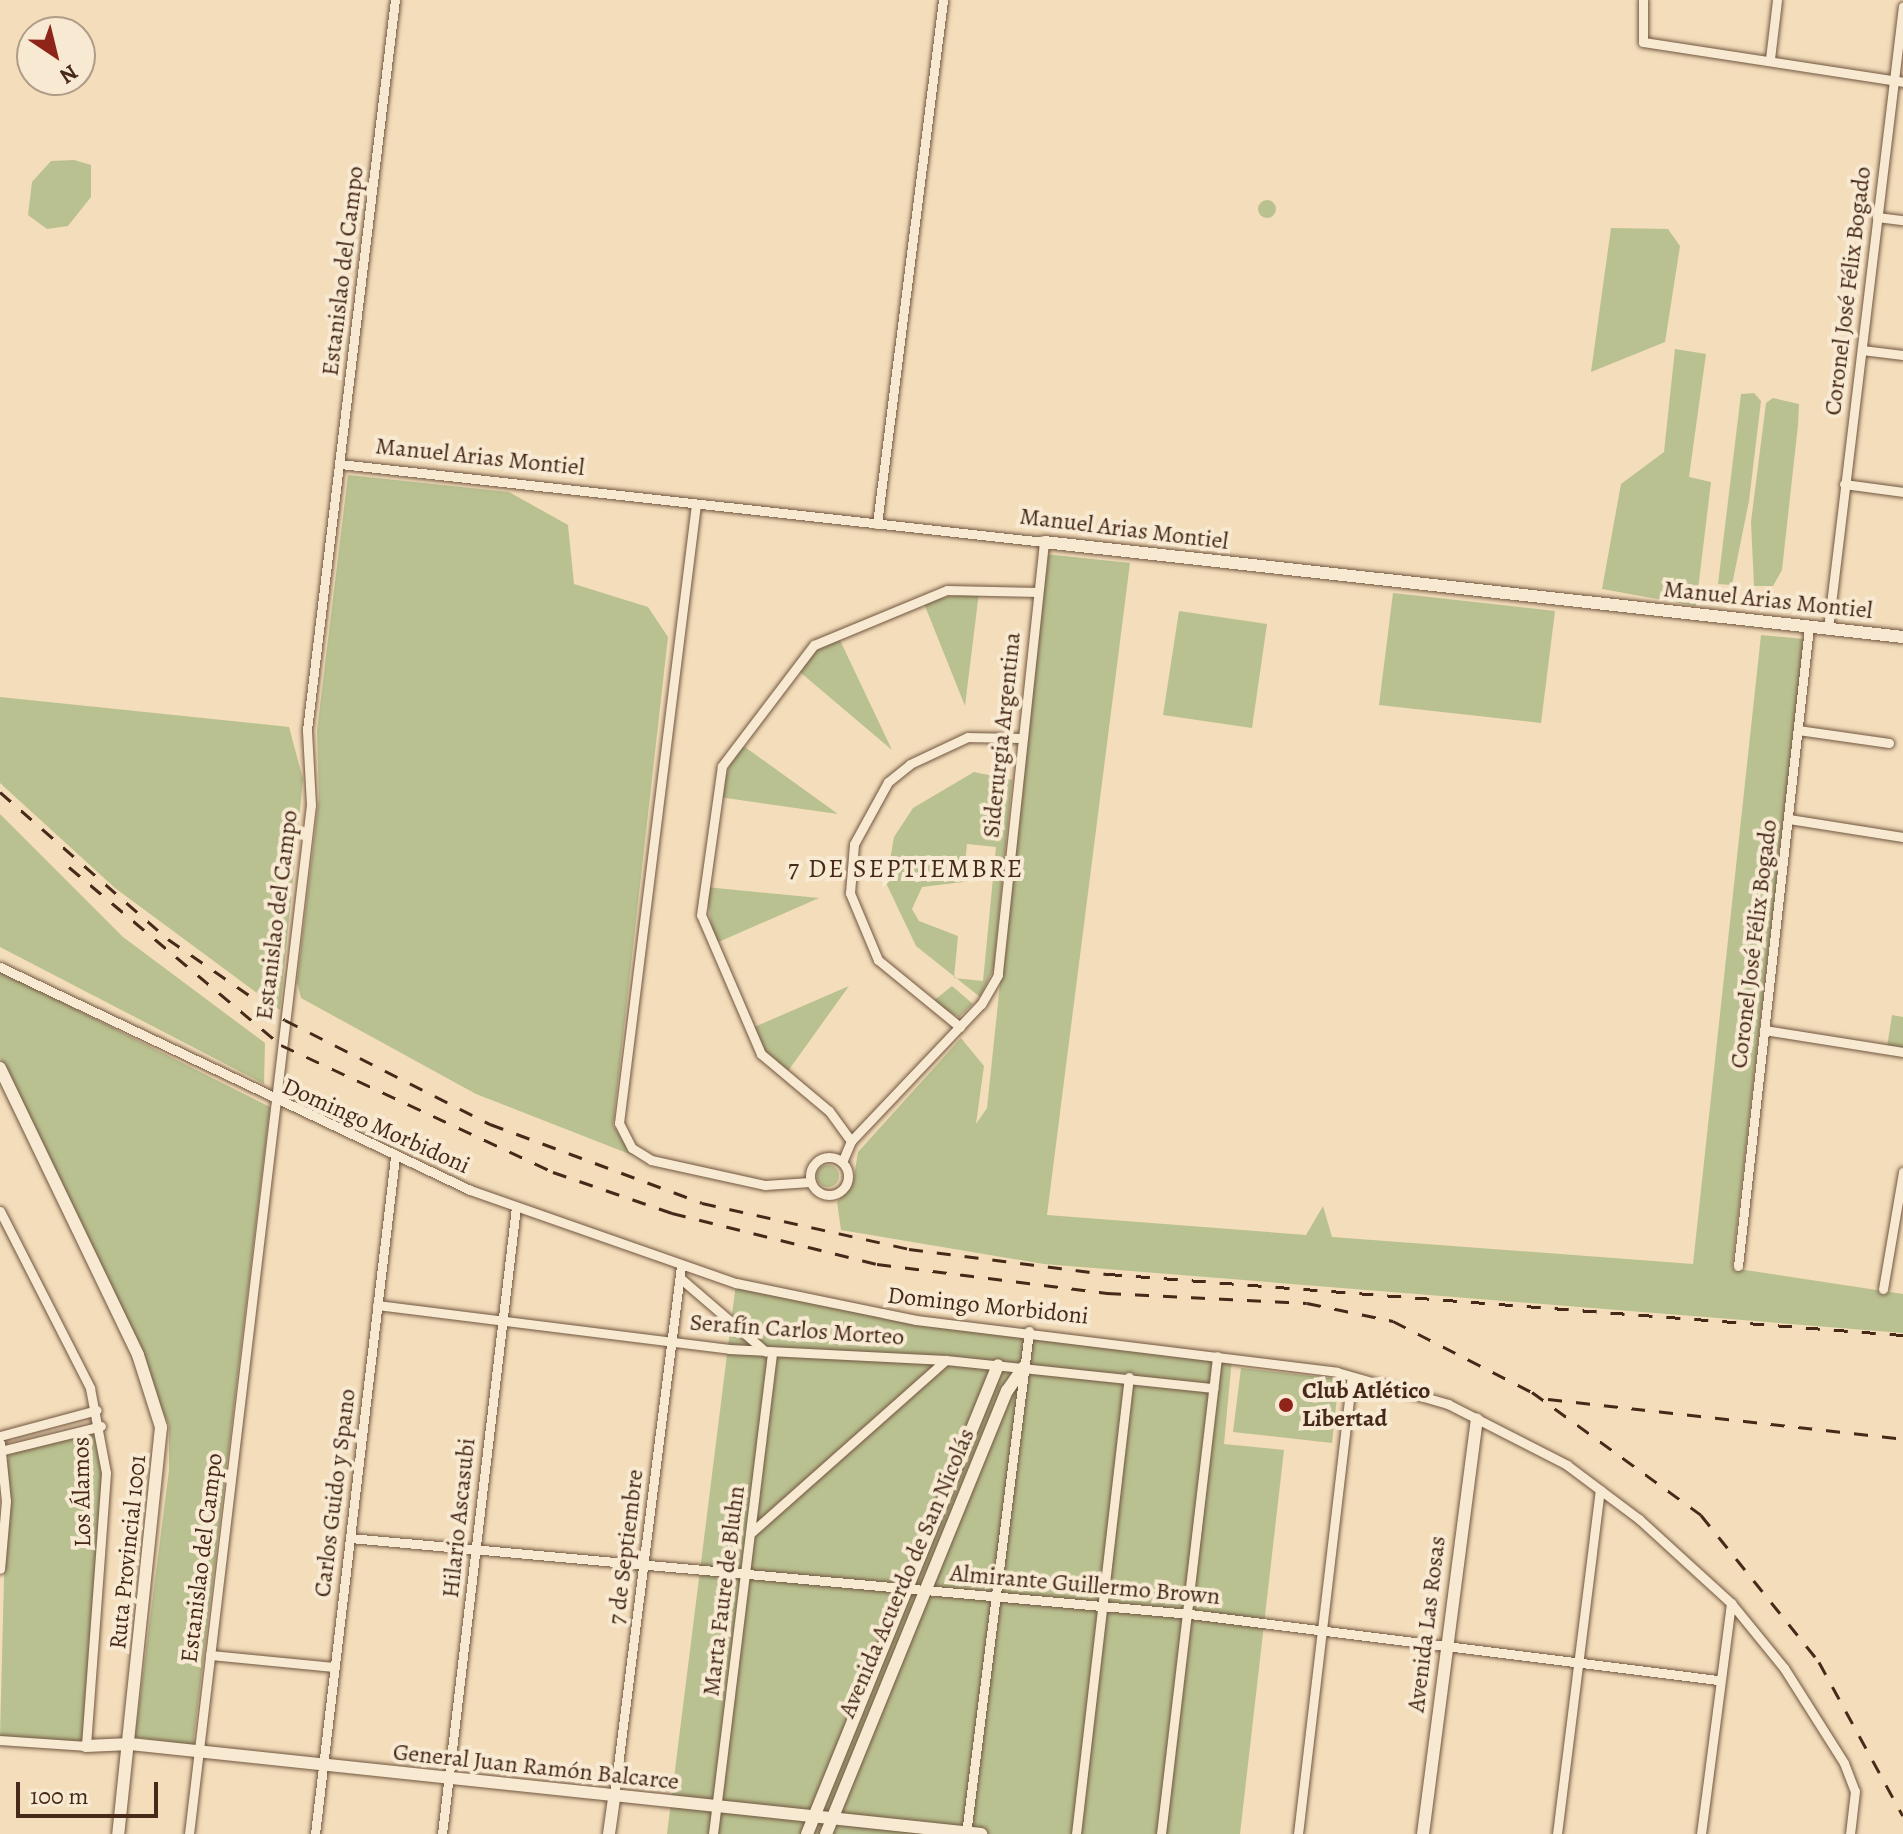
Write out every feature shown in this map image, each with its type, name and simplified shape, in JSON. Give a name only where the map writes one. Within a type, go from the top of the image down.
[{"type":"street","name":"Estanislao del Campo","points":[[189,1834],[275,1103],[340,464],[395,0]]},
{"type":"street","points":[[877,524],[943,0]]},
{"type":"street","points":[[1643,0],[1638,39],[1898,81]]},
{"type":"street","points":[[1770,59],[1777,0]]},
{"type":"street","name":"Coronel José Félix Bogado","points":[[1828,629],[1877,217],[1898,81],[1903,6]]},
{"type":"street","points":[[1877,217],[1903,220]]},
{"type":"street","points":[[1862,350],[1903,355]]},
{"type":"street","name":"Manuel Arias Montiel","points":[[340,464],[1903,637]]},
{"type":"street","points":[[1844,484],[1903,492]]},
{"type":"street","points":[[696,504],[619,1123],[632,1148],[651,1160],[765,1185],[810,1182],[820,1158],[842,1162]]},
{"type":"street","name":"Siderurgia Argentina","points":[[810,1182],[824,1194],[840,1191],[848,1177],[842,1162],[851,1141],[960,1027],[992,988],[1000,965],[1019,738],[1044,542]]},
{"type":"street","points":[[851,1141],[829,1111],[761,1054],[701,915],[722,766],[814,645],[947,590],[1038,592]]},
{"type":"street","name":"Coronel José Félix Bogado","points":[[1738,1266],[1809,627]]},
{"type":"street","points":[[1798,730],[1889,743]]},
{"type":"street","points":[[960,1027],[878,960],[850,893],[854,844],[888,782],[910,764],[968,737],[1019,738]]},
{"type":"street","points":[[1789,819],[1903,837]]},
{"type":"street","name":"Domingo Morbidoni","points":[[0,967],[275,1103],[395,1157],[516,1207],[681,1266],[828,1307],[1217,1356],[1352,1377],[1477,1419],[1600,1490],[1731,1603],[1830,1739],[1855,1802],[1850,1834]]},
{"type":"street","points":[[1764,1030],[1903,1052]]},
{"type":"street","name":"Ruta Provincial 1001","points":[[0,1068],[138,1355],[161,1427],[130,1744],[118,1834]]},
{"type":"street","name":"Carlos Guido y Spano","points":[[315,1834],[395,1157]]},
{"type":"street","points":[[1883,1289],[1903,1172]]},
{"type":"street","name":"Hilario Ascasubi","points":[[442,1834],[516,1207]]},
{"type":"street","name":"Los Álamos","points":[[0,1211],[11,1241],[70,1340],[101,1426],[106,1508],[86,1746]]},
{"type":"street","points":[[0,1247],[11,1241]]},
{"type":"street","name":"7 de Septiembre","points":[[609,1834],[646,1569],[681,1266]]},
{"type":"street","points":[[680,1278],[769,1352]]},
{"type":"street","name":"Serafín Carlos Morteo","points":[[377,1305],[502,1317],[674,1342],[769,1352],[946,1360],[1214,1388]]},
{"type":"street","name":"Avenida Acuerdo de San Nicolás","points":[[827,1827],[1007,1391],[1024,1367],[1029,1331]]},
{"type":"street","name":"Marta Faure de Bluhn","points":[[713,1834],[752,1532],[769,1352]]},
{"type":"street","points":[[1161,1834],[1190,1614],[1217,1356]]},
{"type":"street","points":[[752,1532],[946,1360]]},
{"type":"street","name":"Avenida Acuerdo de San Nicolás","points":[[807,1834],[809,1817],[907,1589],[998,1365]]},
{"type":"street","points":[[966,1833],[1024,1367]]},
{"type":"street","points":[[1076,1834],[1129,1377]]},
{"type":"street","points":[[1298,1834],[1326,1630],[1352,1377]]},
{"type":"street","points":[[0,1436],[97,1410]]},
{"type":"street","name":"Avenida Las Rosas","points":[[1423,1834],[1445,1645],[1477,1419]]},
{"type":"street","points":[[0,1569],[1,1448],[101,1426]]},
{"type":"street","points":[[1557,1834],[1600,1490]]},
{"type":"street","name":"Almirante Guillermo Brown","points":[[350,1538],[646,1569],[924,1590],[1102,1610],[1190,1614],[1718,1680]]},
{"type":"street","points":[[1701,1834],[1718,1680],[1731,1603]]},
{"type":"street","points":[[210,1655],[334,1667]]},
{"type":"street","points":[[0,1740],[86,1746]]},
{"type":"street","name":"General Juan Ramón Balcarce","points":[[86,1746],[130,1744],[809,1817],[827,1827],[981,1834]]},
{"type":"green space","points":[[74,160],[91,165],[91,197],[68,226],[47,229],[28,215],[32,182],[51,161]]},
{"type":"green space","points":[[1263,200],[1271,200],[1276,209],[1274,216],[1263,218],[1258,213],[1258,205]]},
{"type":"green space","points":[[1611,228],[1668,229],[1680,246],[1665,342],[1591,372]]},
{"type":"green space","points":[[1675,349],[1706,354],[1689,477],[1711,482],[1696,606],[1602,589],[1621,484],[1664,452]]},
{"type":"green space","points":[[1754,393],[1761,401],[1749,501],[1732,585],[1718,584],[1741,394]]},
{"type":"green space","points":[[1773,398],[1799,404],[1798,425],[1782,570],[1773,586],[1754,586],[1751,522],[1766,403]]},
{"type":"green space","points":[[348,475],[509,492],[568,525],[574,584],[648,607],[668,637],[613,1125],[632,1155],[476,1094],[301,998],[297,982],[319,798],[317,730]]},
{"type":"green space","points":[[1045,554],[1130,563],[1047,1215],[1306,1235],[1323,1206],[1332,1237],[1693,1264],[1761,635],[1804,639],[1732,1268],[1903,1294],[1903,1333],[1044,1264],[841,1230],[837,1202],[853,1183],[858,1152],[961,1038],[984,1066],[976,1124],[987,1108]]},
{"type":"green space","points":[[979,592],[965,706],[923,601]]},
{"type":"green space","points":[[1393,593],[1555,611],[1541,723],[1379,705]]},
{"type":"green space","points":[[1179,611],[1267,624],[1252,728],[1163,715]]},
{"type":"green space","points":[[838,636],[892,750],[794,667]]},
{"type":"green space","points":[[0,697],[289,727],[303,779],[280,1010],[115,888],[0,783]]},
{"type":"green space","points":[[738,742],[838,814],[719,797]]},
{"type":"green space","points":[[974,772],[1012,780],[994,968],[980,997],[956,978],[983,981],[996,847],[967,844],[963,882],[922,887],[912,909],[919,921],[958,936],[954,976],[916,946],[886,883],[894,837],[913,808]]},
{"type":"green space","points":[[0,814],[123,937],[265,1043],[264,1084],[0,947]]},
{"type":"green space","points":[[706,887],[819,898],[714,944]]},
{"type":"green space","points":[[0,971],[270,1107],[193,1745],[135,1737],[169,1470],[169,1425],[0,1058]]},
{"type":"green space","points":[[849,986],[788,1071],[763,1052],[752,1028]]},
{"type":"green space","points":[[952,986],[973,1004],[959,1017],[932,1002]]},
{"type":"green space","points":[[1892,1015],[1903,1017],[1903,1049],[1887,1047]]},
{"type":"green space","points":[[828,1165],[836,1168],[839,1176],[836,1184],[828,1187],[820,1184],[817,1176],[820,1168]]},
{"type":"green space","points":[[736,1283],[903,1318],[1232,1358],[1224,1444],[1284,1450],[1240,1834],[667,1834]]},
{"type":"green space","name":"Club Atlético Libertad","points":[[1241,1368],[1339,1379],[1332,1443],[1233,1432]]},
{"type":"green space","points":[[92,1432],[101,1437],[102,1472],[84,1737],[76,1744],[0,1737],[7,1461],[11,1452]]},
{"type":"railway","points":[[0,792],[168,939],[285,1020],[490,1124],[702,1203],[909,1249],[1108,1274],[1903,1335]]},
{"type":"railway","points":[[69,867],[281,1045],[553,1172],[672,1213],[877,1264],[1107,1293],[1307,1303],[1393,1321],[1532,1392],[1701,1515],[1819,1662],[1903,1816]]},
{"type":"railway","points":[[1548,1399],[1903,1439]]},
{"type":"place","name":"Club Atlético Libertad","points":[[1286,1405]]},
{"type":"district","name":"7 DE SEPTIEMBRE","points":[[906,869]]}]
